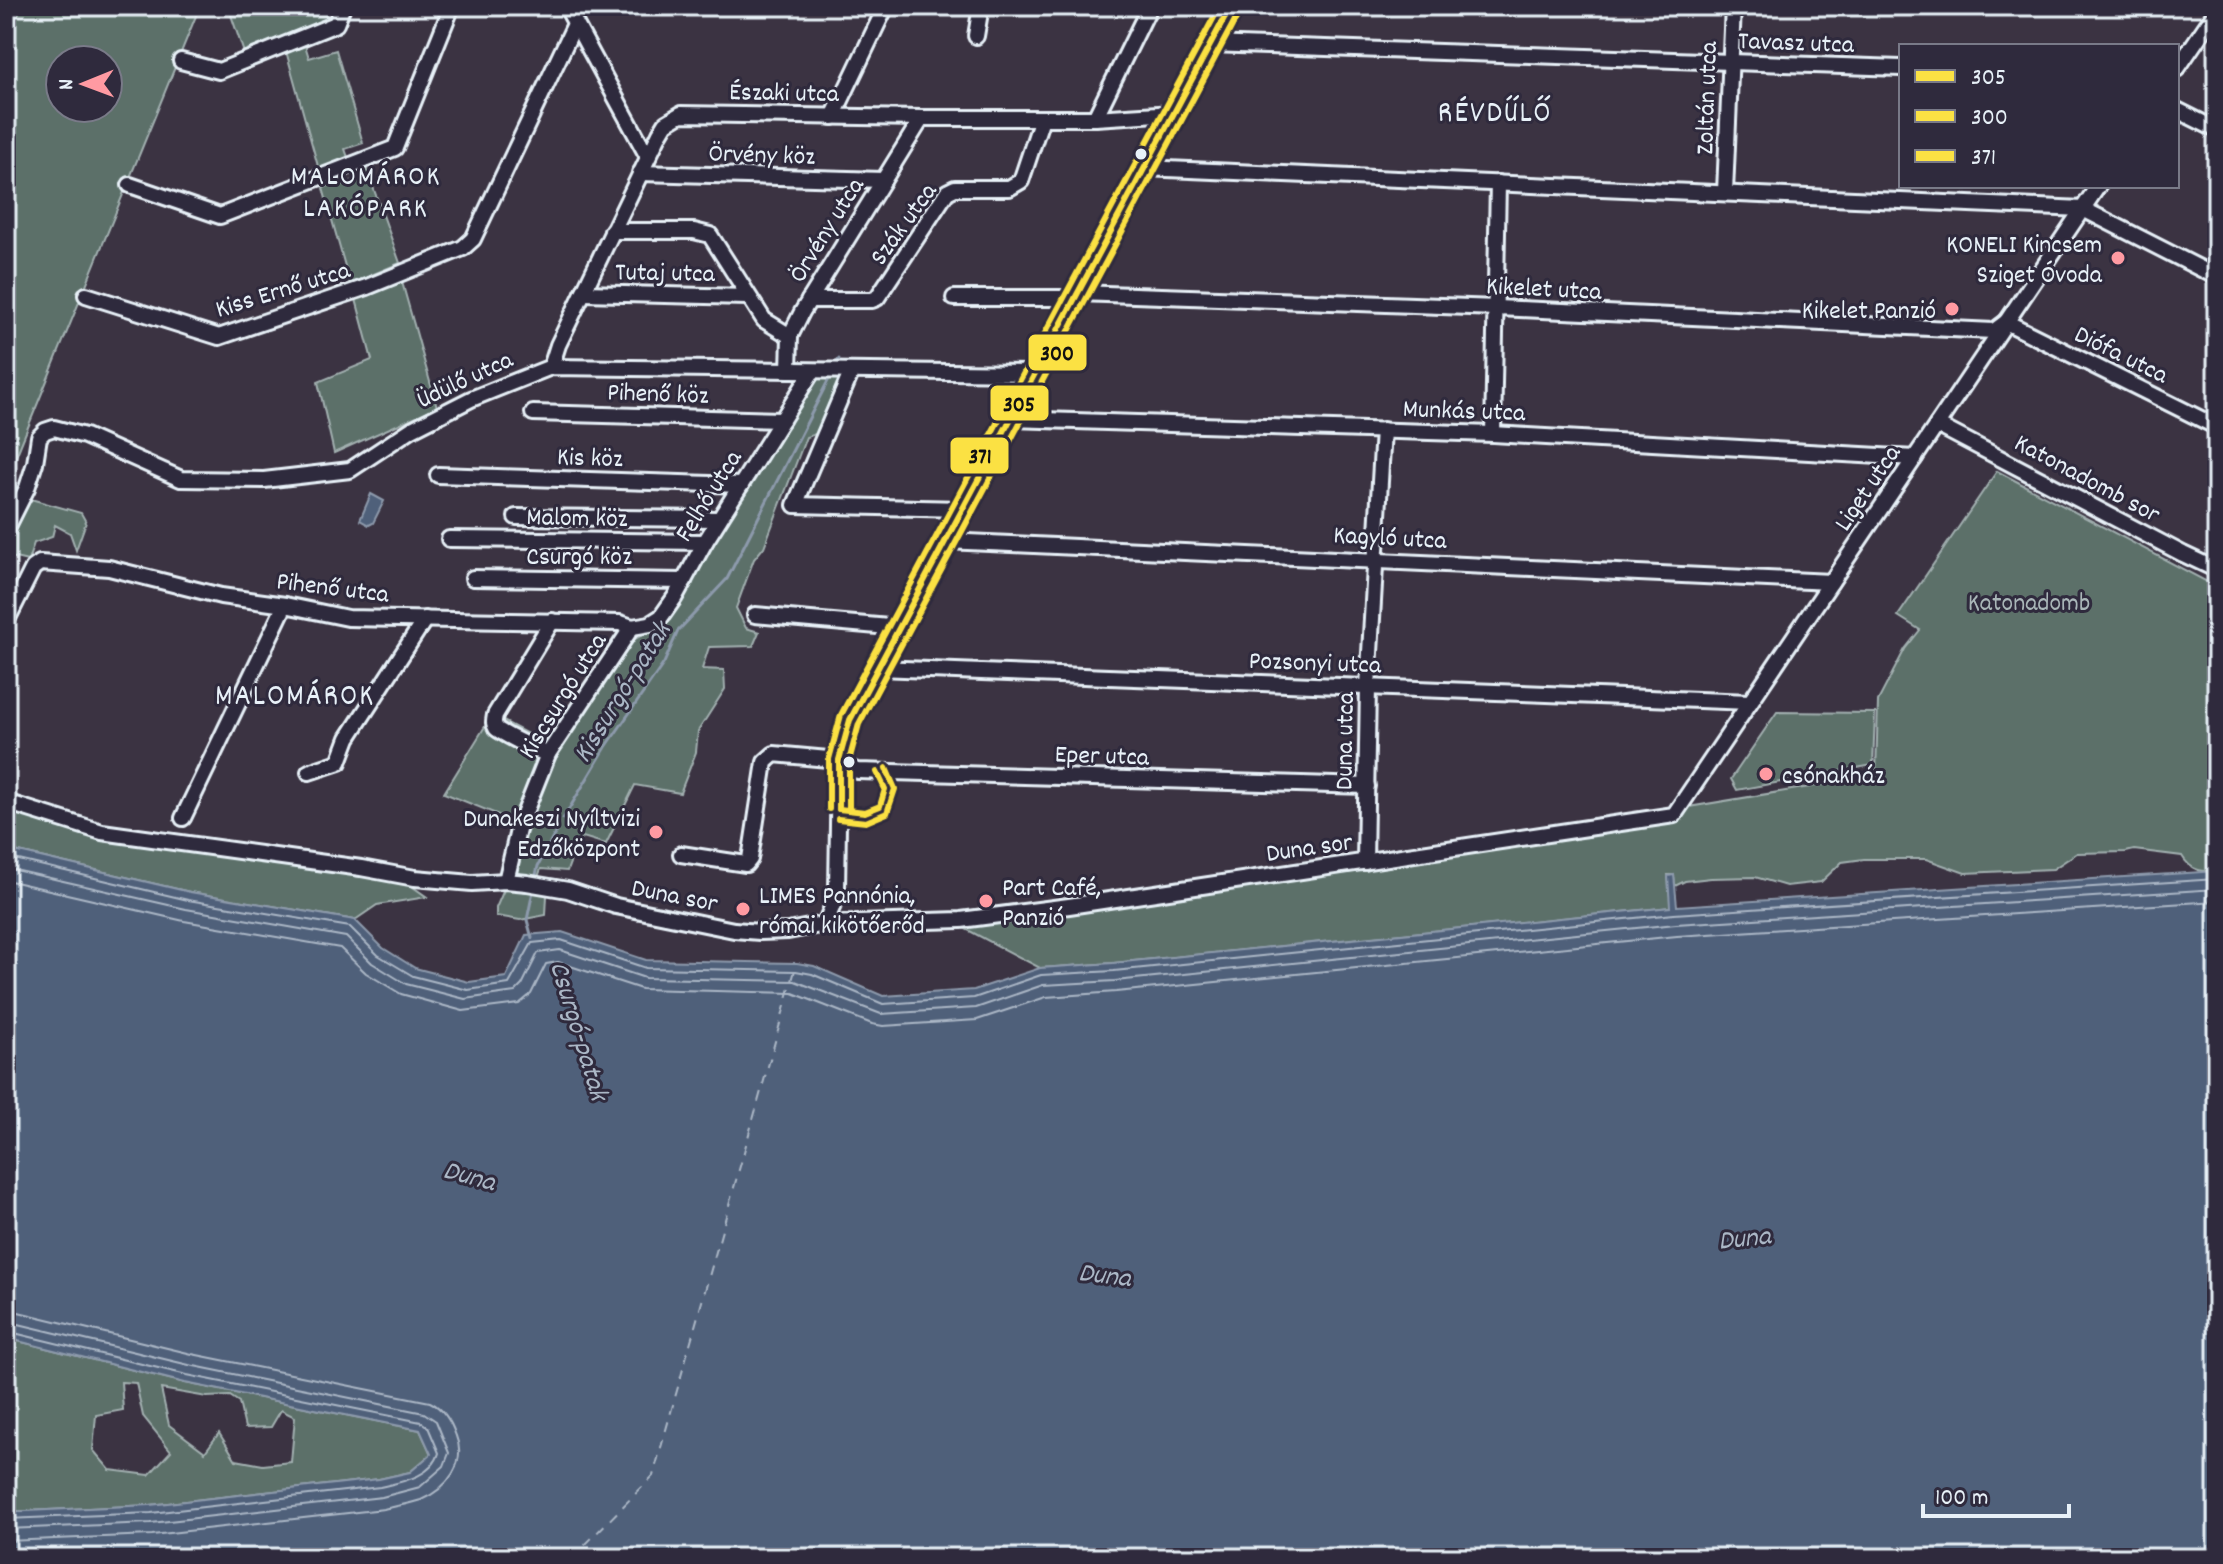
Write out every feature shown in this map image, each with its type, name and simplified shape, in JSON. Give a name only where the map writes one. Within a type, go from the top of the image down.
[{"type":"street","points":[[181,61],[219,71],[336,24],[343,6]]},
{"type":"street","points":[[130,185],[220,216],[395,148],[452,6]]},
{"type":"street","points":[[566,6],[648,157]]},
{"type":"street","points":[[833,117],[886,6]]},
{"type":"street","points":[[976,36],[981,6]]},
{"type":"street","points":[[1095,118],[1150,6]]},
{"type":"street","points":[[825,924],[837,889],[839,760],[850,720],[1231,6]]},
{"type":"street","name":"Zoltán utca","points":[[1725,192],[1733,6]]},
{"type":"street","points":[[2179,66],[2217,10]]},
{"type":"street","name":"Kiss Ernő utca","points":[[86,295],[219,337],[453,254],[473,239],[575,24]]},
{"type":"street","name":"Tavasz utca","points":[[1210,44],[1899,68]]},
{"type":"street","points":[[2179,111],[2217,130]]},
{"type":"street","name":"Északi utca","points":[[551,367],[553,356],[648,157],[666,123],[681,114],[1095,118],[1174,113]]},
{"type":"street","name":"Örvény utca","points":[[789,370],[790,336],[809,300],[922,118]]},
{"type":"street","name":"Szák utca","points":[[809,300],[877,298],[947,192],[955,188],[1009,188],[1021,181],[1042,118]]},
{"type":"street","points":[[1144,168],[2083,209],[2217,277]]},
{"type":"street","name":"Örvény köz","points":[[640,173],[883,180]]},
{"type":"street","points":[[1493,434],[1498,183]]},
{"type":"street","name":"Liget utca","points":[[1674,815],[2097,188]]},
{"type":"street","points":[[612,231],[694,231],[710,235],[764,320],[790,336]]},
{"type":"street","name":"Tutaj utca","points":[[583,293],[747,297]]},
{"type":"street","name":"Kikelet utca","points":[[954,298],[1076,296],[1497,308],[1994,331],[2006,322]]},
{"type":"street","name":"Diófa utca","points":[[2006,322],[2217,427]]},
{"type":"street","name":"Üdülő utca","points":[[6,530],[27,488],[39,437],[54,428],[85,436],[181,479],[264,480],[339,473],[363,463],[412,429],[471,399],[551,367],[1035,373]]},
{"type":"street","name":"Felhő utca","points":[[632,627],[650,624],[661,617],[812,372]]},
{"type":"street","points":[[851,373],[795,505],[962,509]]},
{"type":"street","name":"Pihenő köz","points":[[533,413],[782,420]]},
{"type":"street","name":"Munkás utca","points":[[1011,419],[1493,434],[1915,458]]},
{"type":"street","name":"Katonadomb sor","points":[[1937,425],[2217,570]]},
{"type":"street","name":"Duna utca","points":[[1365,862],[1368,687],[1383,430]]},
{"type":"street","name":"Kis köz","points":[[438,475],[741,485]]},
{"type":"street","points":[[516,517],[719,519]]},
{"type":"street","name":"Malom köz","points":[[449,539],[705,542]]},
{"type":"street","name":"Kagyló utca","points":[[946,541],[1831,582]]},
{"type":"street","name":"Pihenő utca","points":[[6,622],[33,568],[40,563],[109,568],[221,596],[348,618],[620,623],[632,627]]},
{"type":"street","name":"Csurgó köz","points":[[473,578],[684,581]]},
{"type":"street","points":[[183,818],[285,605]]},
{"type":"street","points":[[755,615],[900,628]]},
{"type":"street","points":[[309,772],[339,762],[348,738],[425,619]]},
{"type":"street","points":[[541,753],[499,731],[494,725],[495,715],[552,621]]},
{"type":"street","name":"Kiscsurgó utca","points":[[506,881],[541,753],[632,627]]},
{"type":"street","name":"Pozsonyi utca","points":[[878,668],[1750,702]]},
{"type":"street","name":"Eper utca","points":[[681,854],[746,864],[750,859],[765,762],[774,754],[839,760],[845,768],[858,771],[1367,786]]},
{"type":"street","name":"Duna sor","points":[[6,802],[102,832],[345,865],[415,878],[534,884],[568,890],[616,906],[734,930],[788,931],[825,924],[961,920],[1674,815]]},
{"type":"green space","points":[[6,6],[200,6],[6,481]]},
{"type":"green space","points":[[246,6],[324,6],[328,22],[244,53],[230,12]]},
{"type":"green space","points":[[305,45],[309,58],[336,50],[363,143],[345,149],[349,160],[319,170],[286,51]]},
{"type":"green space","points":[[367,170],[400,263],[350,284],[323,188],[365,176],[364,171]]},
{"type":"green space","points":[[402,282],[437,407],[334,453],[318,382],[372,360],[356,299]]},
{"type":"green space","points":[[819,372],[843,375],[822,432],[806,437],[764,547],[754,559],[736,608],[746,628],[759,632],[753,646],[709,647],[702,669],[724,670],[725,689],[698,731],[696,752],[680,793],[635,785],[606,844],[583,837],[578,841],[567,871],[541,869],[538,877],[541,891],[547,895],[546,915],[520,920],[496,916],[496,908],[551,762],[631,641],[667,616],[681,599],[746,486]]},
{"type":"green space","name":"Katonadomb","points":[[1997,471],[2217,587],[2217,871],[2197,870],[2182,856],[2134,850],[2077,853],[2053,869],[1965,873],[1926,859],[1864,859],[1842,862],[1821,882],[1786,886],[1755,877],[1711,878],[1685,881],[1675,886],[1674,875],[1668,875],[1671,907],[1040,968],[962,927],[1876,776],[1878,701],[1905,649],[1920,630],[1898,616]]},
{"type":"green space","points":[[27,498],[81,513],[86,522],[76,550],[70,533],[55,525],[52,537],[34,543],[28,561],[6,556],[6,534]]},
{"type":"green space","points":[[1777,712],[1875,713],[1873,765],[1737,790],[1731,779]]},
{"type":"green space","points":[[492,715],[548,745],[515,812],[506,818],[444,793]]},
{"type":"green space","points":[[6,810],[97,835],[396,875],[427,897],[377,905],[355,920],[190,892],[6,849]]},
{"type":"green space","points":[[6,1338],[185,1383],[420,1430],[431,1454],[410,1472],[379,1479],[150,1505],[6,1512]],"holes":[[[121,1382],[136,1383],[143,1416],[171,1451],[149,1475],[110,1470],[93,1450],[96,1415],[123,1410]],[[161,1389],[207,1397],[230,1396],[239,1402],[245,1428],[271,1427],[281,1410],[295,1417],[291,1462],[263,1465],[236,1460],[219,1433],[205,1452],[169,1425]]]},
{"type":"water","points":[[371,494],[384,501],[369,525],[360,520]]},
{"type":"water","name":"Duna","points":[[6,849],[190,892],[355,920],[383,948],[415,968],[469,982],[506,977],[526,935],[562,932],[646,960],[814,966],[883,996],[974,990],[1040,968],[1670,907],[1668,876],[1674,875],[1677,906],[2217,871],[2217,1558],[6,1558],[6,1512],[150,1505],[379,1479],[410,1472],[431,1454],[420,1430],[185,1383],[6,1338]]},
{"type":"waterway","name":"Kissurgó-patak","points":[[563,819],[606,747],[664,663],[678,631],[727,579],[830,377]]},
{"type":"waterway","name":"Csurgó-patak","points":[[535,879],[538,866],[558,828]]},
{"type":"waterway","name":"Csurgó-patak","points":[[532,938],[527,920],[533,891]]},
{"type":"ferry route","points":[[572,1558],[653,1476],[797,963]]},
{"type":"transit line","name":"371","points":[[829,809],[829,759],[841,715],[1220,6]]},
{"type":"transit line","name":"305","points":[[839,809],[839,760],[850,720],[1231,6]]},
{"type":"transit line","name":"300","points":[[849,809],[849,761],[859,724],[1240,11]]},
{"type":"transit line","name":"300","points":[[838,819],[866,822],[887,813],[895,789],[886,768]]},
{"type":"transit line","name":"305","points":[[839,809],[865,812],[880,806],[885,789],[877,772]]},
{"type":"place","name":"KONELI Kincsem Sziget Óvoda","points":[[2118,258]]},
{"type":"place","name":"Kikelet Panzió","points":[[1952,309]]},
{"type":"place","name":"csónakház","points":[[1766,774]]},
{"type":"place","name":"Dunakeszi Nyíltvizi Edzőközpont","points":[[656,832]]},
{"type":"place","name":"Part Café, Panzió","points":[[986,901]]},
{"type":"place","name":"LIMES Pannónia, római kikötőerőd","points":[[743,909]]},
{"type":"district","name":"RÉVDŰLŐ","points":[[1495,111]]},
{"type":"district","name":"MALOMÁROK LAKÓPARK","points":[[366,190]]},
{"type":"district","name":"MALOMÁROK","points":[[295,694]]}]
